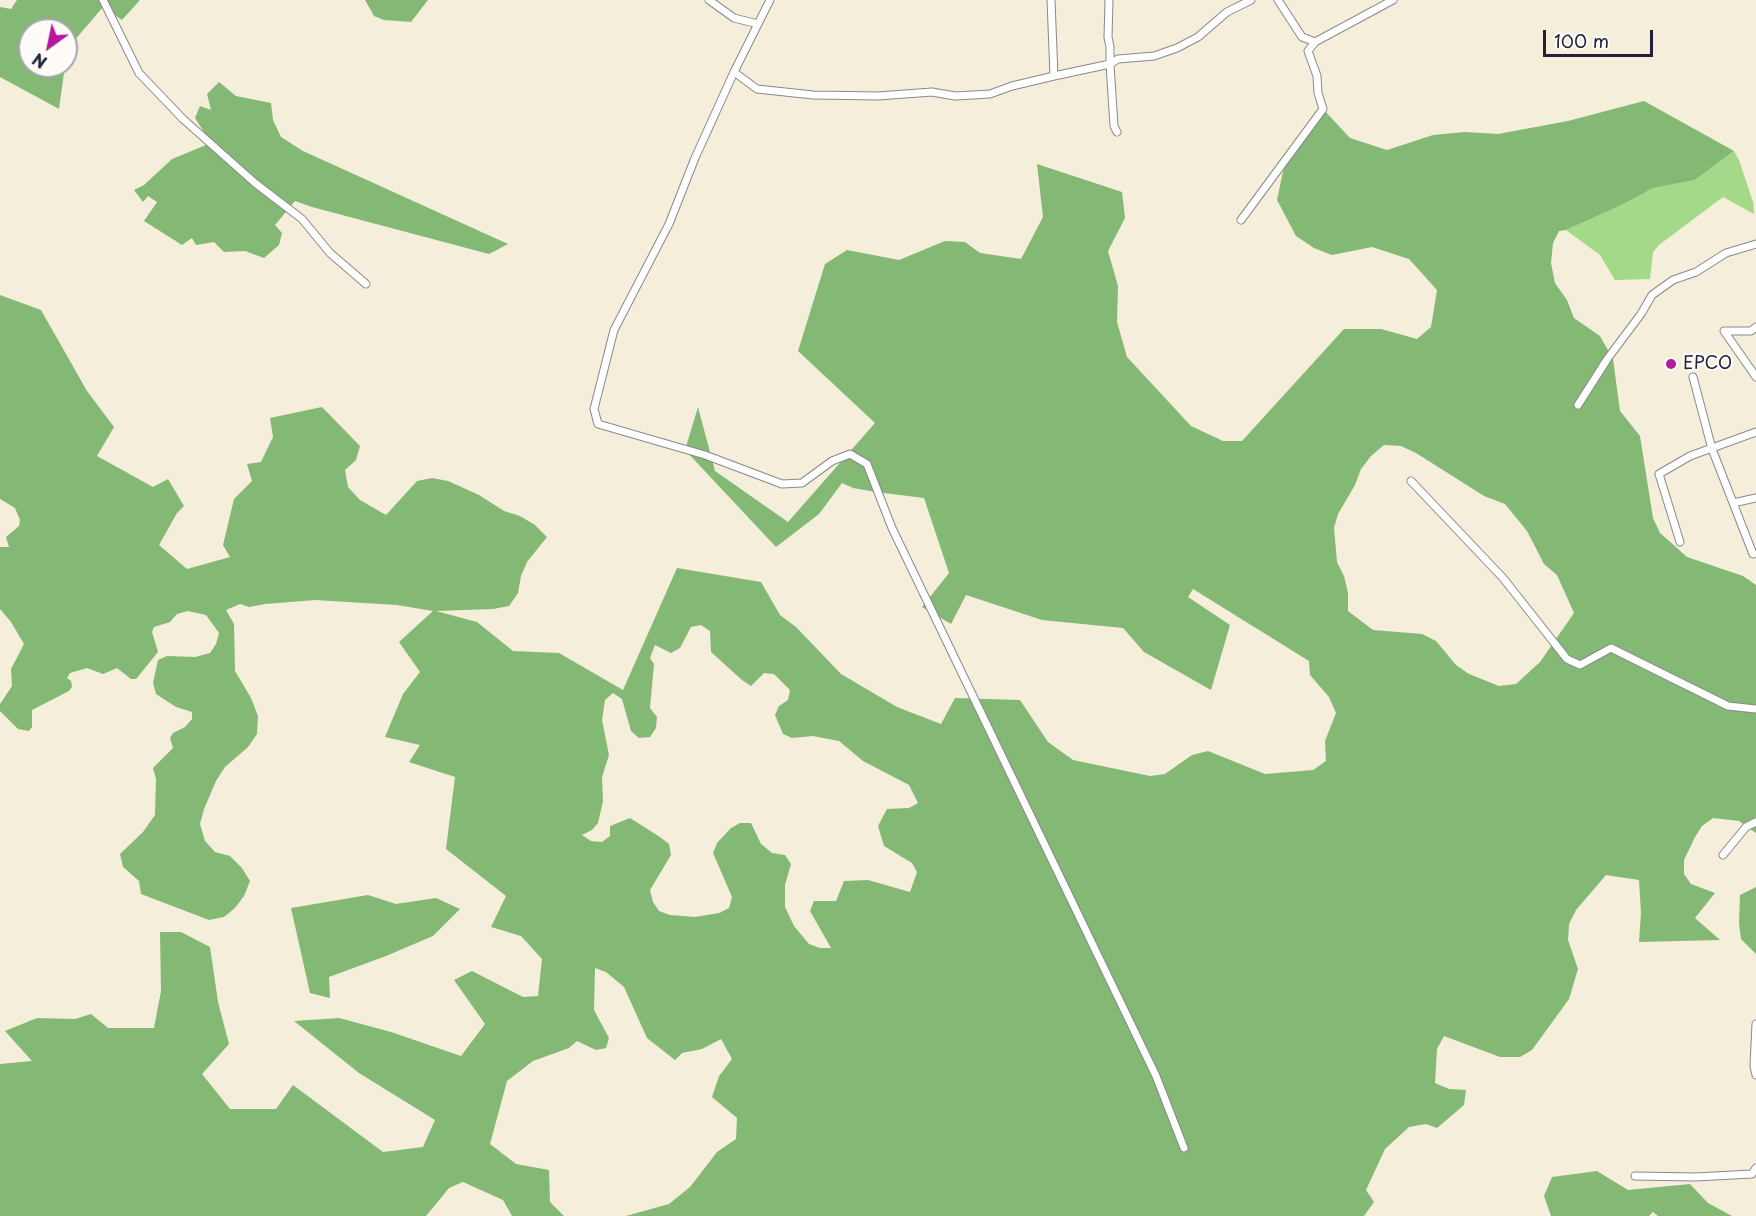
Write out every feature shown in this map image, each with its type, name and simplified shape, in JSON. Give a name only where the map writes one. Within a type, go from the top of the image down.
[{"type":"street","points":[[103,0],[139,73],[183,119],[255,183],[302,219],[330,253],[366,284]]},
{"type":"street","points":[[708,0],[734,18],[758,24]]},
{"type":"street","points":[[770,0],[695,158],[669,224],[614,330],[594,409],[598,424],[705,455],[782,484],[802,483],[832,460],[850,454],[867,464],[892,528],[1156,1076],[1184,1148]]},
{"type":"street","points":[[1052,0],[1054,76]]},
{"type":"street","points":[[1109,0],[1108,37],[1114,126],[1117,132]]},
{"type":"street","points":[[735,72],[757,89],[813,95],[878,96],[932,92],[955,96],[990,94],[1012,86],[1110,64],[1118,59],[1154,56],[1177,48],[1198,37],[1227,12],[1251,0]]},
{"type":"street","points":[[1278,0],[1302,37],[1315,42]]},
{"type":"street","points":[[1241,220],[1323,109],[1318,93],[1317,76],[1308,51],[1315,42],[1393,0]]},
{"type":"street","points":[[1578,405],[1652,295],[1673,280],[1696,272],[1726,253],[1756,244]]},
{"type":"street","points":[[1756,327],[1751,331],[1724,331],[1756,377]]},
{"type":"street","points":[[1693,377],[1712,449],[1753,554]]},
{"type":"street","points":[[1680,542],[1659,474],[1690,456],[1756,432]]},
{"type":"street","points":[[1411,481],[1503,578],[1566,659],[1580,664],[1611,648],[1728,706],[1756,709]]},
{"type":"street","points":[[1733,503],[1756,498]]},
{"type":"street","points":[[1724,855],[1746,827],[1756,822]]},
{"type":"street","points":[[1756,1024],[1754,1066],[1756,1075]]},
{"type":"street","points":[[1635,1176],[1695,1177],[1752,1174],[1756,1168]]},
{"type":"green space","points":[[17,0],[140,0],[122,20],[103,7],[78,36],[78,18],[18,18],[18,78],[63,78],[59,109],[0,77],[0,7],[11,9]]},
{"type":"green space","points":[[365,0],[428,0],[411,22],[384,20],[374,16]]},
{"type":"green space","points":[[219,82],[236,96],[271,103],[273,120],[281,137],[303,151],[508,244],[489,254],[295,201],[275,225],[282,233],[279,245],[264,258],[245,251],[224,252],[214,242],[196,245],[192,238],[182,245],[144,221],[157,202],[148,196],[143,202],[134,190],[144,185],[172,159],[211,143],[195,118],[200,106],[211,110],[207,94]]},
{"type":"green space","points":[[1644,101],[1734,151],[1695,180],[1653,188],[1566,230],[1559,231],[1553,243],[1551,263],[1555,283],[1567,300],[1574,318],[1600,336],[1613,359],[1620,411],[1640,436],[1653,518],[1660,533],[1687,557],[1743,576],[1756,585],[1756,833],[1739,821],[1713,818],[1702,826],[1684,860],[1684,874],[1691,884],[1715,893],[1695,918],[1720,940],[1639,942],[1641,913],[1639,880],[1606,875],[1576,910],[1569,924],[1568,940],[1578,969],[1569,999],[1532,1050],[1520,1057],[1500,1057],[1444,1036],[1437,1049],[1435,1083],[1449,1089],[1466,1090],[1464,1105],[1437,1128],[1426,1124],[1409,1127],[1385,1149],[1366,1190],[1374,1202],[1364,1216],[626,1216],[669,1204],[690,1187],[717,1152],[736,1139],[737,1118],[712,1097],[719,1076],[732,1059],[721,1039],[702,1049],[682,1053],[675,1060],[647,1038],[624,987],[606,972],[595,968],[594,1010],[609,1038],[606,1048],[596,1050],[577,1041],[569,1048],[533,1061],[507,1081],[490,1144],[516,1164],[549,1170],[550,1202],[564,1216],[512,1216],[503,1200],[463,1182],[449,1188],[426,1216],[0,1216],[0,1064],[32,1061],[5,1031],[37,1018],[75,1019],[91,1014],[108,1028],[154,1028],[161,991],[160,932],[181,932],[210,947],[218,1002],[229,1044],[202,1074],[230,1109],[276,1109],[293,1085],[383,1152],[423,1147],[435,1120],[359,1073],[294,1021],[339,1018],[391,1032],[461,1056],[485,1024],[454,980],[472,971],[523,997],[538,996],[542,959],[521,936],[491,927],[506,896],[446,849],[455,777],[409,762],[420,745],[385,737],[403,694],[420,672],[399,642],[433,611],[397,605],[315,600],[249,607],[240,604],[226,610],[234,624],[235,671],[251,698],[258,716],[257,734],[248,747],[225,767],[216,781],[200,824],[205,841],[215,852],[230,856],[242,868],[250,881],[244,896],[235,908],[224,917],[209,920],[141,894],[139,881],[123,867],[120,854],[143,832],[155,815],[156,779],[153,768],[173,748],[170,738],[173,733],[185,727],[192,719],[192,712],[176,707],[156,694],[153,683],[158,660],[167,656],[195,657],[210,653],[219,633],[206,615],[188,611],[177,614],[170,622],[154,627],[152,632],[158,652],[136,679],[131,679],[117,668],[103,674],[87,668],[70,673],[67,678],[71,681],[72,687],[69,691],[32,710],[32,727],[29,731],[18,729],[0,711],[0,704],[12,686],[11,669],[24,644],[0,609],[0,547],[9,547],[6,537],[19,526],[20,520],[15,508],[0,499],[0,295],[41,310],[87,391],[114,427],[97,456],[153,487],[168,479],[184,506],[177,513],[159,545],[187,569],[230,557],[223,545],[234,499],[252,481],[247,464],[261,462],[273,437],[270,418],[322,407],[360,446],[356,460],[345,470],[348,487],[360,500],[386,515],[417,481],[432,478],[448,481],[479,495],[504,511],[520,516],[535,525],[547,537],[527,562],[521,576],[518,593],[509,606],[493,609],[436,611],[477,622],[513,651],[559,653],[623,690],[677,568],[761,582],[780,615],[796,627],[841,674],[897,707],[941,724],[955,698],[1020,700],[1048,742],[1073,760],[1150,776],[1165,774],[1192,755],[1208,751],[1265,774],[1313,770],[1326,761],[1325,741],[1336,713],[1329,697],[1310,675],[1309,661],[1193,589],[1188,597],[1230,625],[1211,690],[1144,652],[1123,628],[1042,620],[966,595],[951,624],[922,607],[949,573],[924,498],[853,488],[842,483],[819,514],[776,547],[685,450],[698,407],[715,471],[788,522],[875,423],[798,351],[825,264],[847,250],[899,260],[945,241],[965,242],[980,253],[1021,259],[1043,217],[1037,164],[1122,192],[1125,218],[1108,251],[1118,286],[1117,322],[1127,357],[1191,426],[1223,441],[1242,441],[1344,329],[1381,329],[1417,339],[1431,327],[1437,290],[1409,259],[1372,247],[1332,255],[1314,248],[1296,236],[1277,200],[1285,162],[1323,109],[1350,138],[1387,150],[1433,135],[1465,132],[1498,134],[1568,121]],"holes":[[[1384,445],[1401,446],[1416,453],[1484,496],[1505,504],[1527,531],[1544,564],[1557,575],[1574,613],[1540,662],[1516,684],[1499,686],[1469,674],[1456,665],[1436,641],[1422,634],[1373,630],[1348,611],[1348,593],[1344,576],[1337,562],[1334,528],[1338,514],[1355,485],[1361,469]],[[701,625],[710,631],[711,652],[742,680],[751,686],[764,673],[774,674],[790,690],[788,700],[779,706],[775,715],[783,734],[792,738],[813,736],[839,741],[863,761],[909,785],[918,803],[909,808],[887,809],[878,826],[884,846],[912,863],[917,872],[910,892],[868,880],[844,881],[836,901],[814,901],[810,911],[831,948],[820,948],[809,944],[794,926],[785,907],[785,885],[791,864],[785,855],[772,853],[761,844],[751,823],[740,823],[731,828],[717,843],[713,853],[732,897],[729,908],[719,913],[695,917],[670,915],[659,911],[653,902],[650,890],[671,855],[669,844],[660,837],[630,818],[610,826],[610,836],[602,842],[591,841],[582,835],[592,830],[598,823],[603,801],[602,777],[609,755],[602,720],[605,700],[613,693],[622,699],[631,731],[639,738],[650,737],[656,728],[657,717],[650,708],[654,664],[650,658],[655,645],[671,653],[680,648],[691,627]]]},
{"type":"green space","points":[[1734,151],[1753,202],[1754,214],[1723,197],[1659,245],[1653,252],[1650,279],[1615,280],[1600,255],[1566,230],[1653,188],[1695,180]]},
{"type":"green space","points":[[1756,887],[1756,954],[1741,939],[1739,923],[1740,895]]},
{"type":"green space","points":[[368,895],[396,904],[436,898],[460,909],[433,936],[329,977],[330,998],[310,993],[291,908]]},
{"type":"green space","points":[[1597,1171],[1628,1190],[1690,1184],[1708,1203],[1732,1216],[1658,1216],[1653,1212],[1649,1216],[1551,1216],[1544,1196],[1552,1177]]},
{"type":"place","name":"EPCO","points":[[1671,364]]}]
